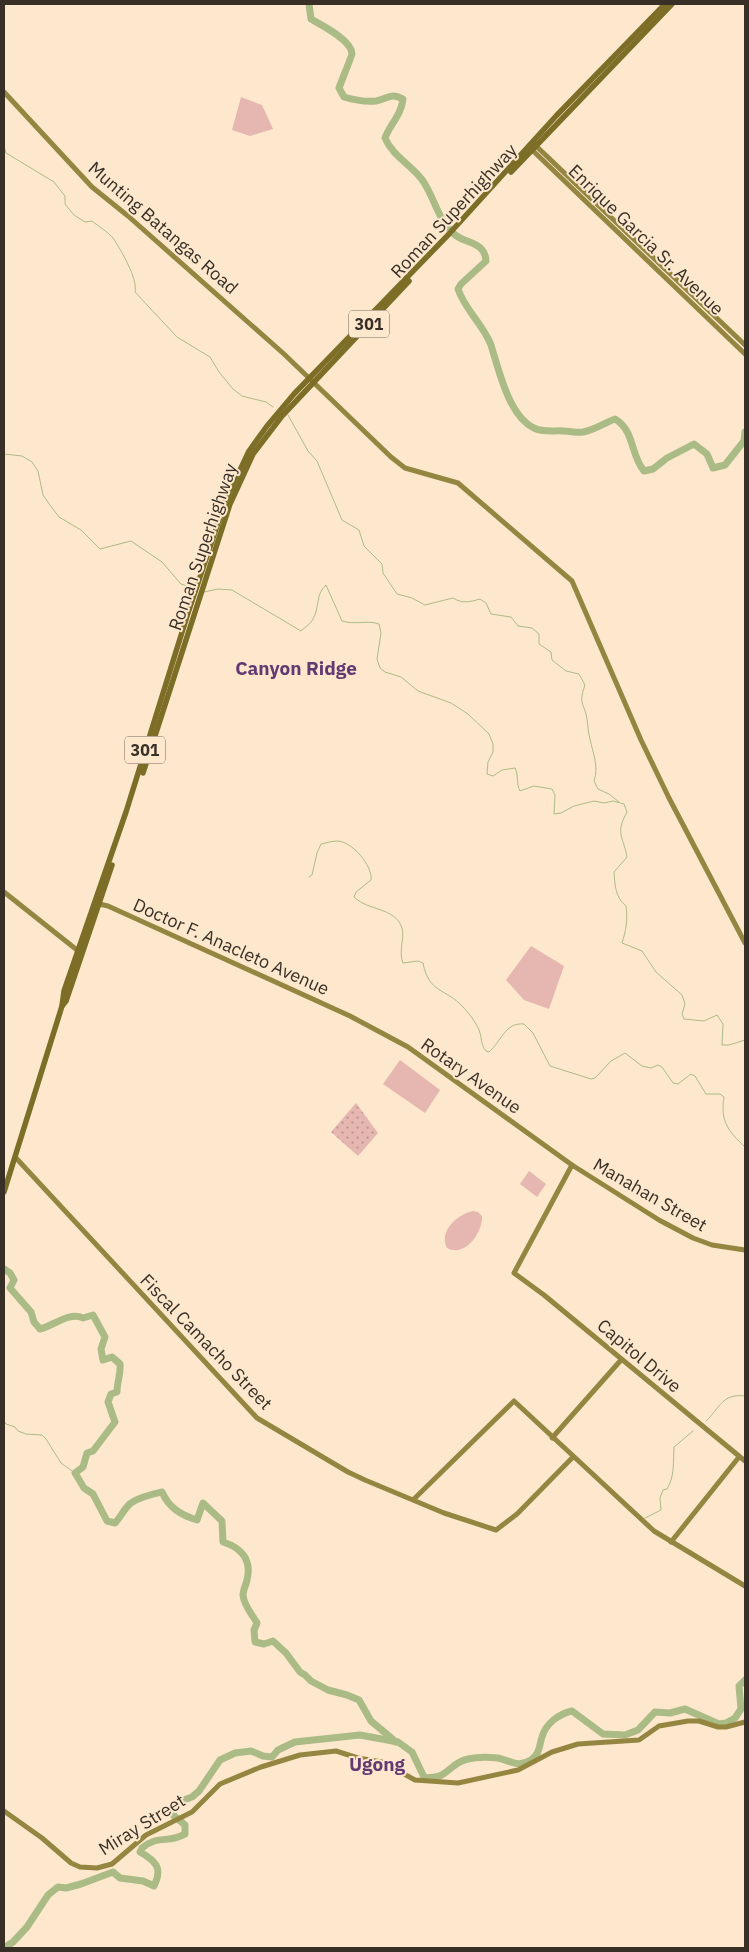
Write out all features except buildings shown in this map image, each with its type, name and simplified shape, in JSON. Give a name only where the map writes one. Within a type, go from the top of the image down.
[{"type":"main road","name":"Roman Superhighway","points":[[532,146],[556,116],[665,4]]},
{"type":"main road","name":"Roman Superhighway","points":[[62,1006],[66,1001],[202,582],[225,502],[249,451],[277,414],[312,381],[462,224],[532,146],[672,4]]},
{"type":"main road","name":"Roman Superhighway","points":[[4,1192],[62,1006],[62,998],[77,950],[97,903]]},
{"type":"street","name":"Munting Batangas Road","points":[[4,92],[92,187],[149,234],[312,381],[402,466],[458,483],[572,582],[641,740],[669,798],[745,943]]},
{"type":"street","name":"Enrique Garcia Sr. Avenue","points":[[532,146],[745,345]]},
{"type":"street","name":"Enrique Garcia Sr. Avenue","points":[[532,146],[745,354]]},
{"type":"street","points":[[4,892],[77,950]]},
{"type":"street","name":"Doctor F. Anacleto Avenue","points":[[97,903],[108,906],[350,1016]]},
{"type":"street","name":"Rotary Avenue","points":[[350,1016],[421,1056],[572,1166]]},
{"type":"street","name":"Fiscal Camacho Street","points":[[15,1160],[257,1418],[348,1472],[444,1513],[496,1530],[517,1514],[573,1457]]},
{"type":"street","name":"Manahan Street","points":[[572,1166],[659,1220],[693,1238],[712,1245],[745,1250]]},
{"type":"street","name":"Capitol Drive","points":[[572,1166],[514,1273],[544,1295],[745,1461]]},
{"type":"street","points":[[552,1438],[621,1360]]},
{"type":"street","points":[[414,1500],[514,1401],[654,1531],[745,1586]]},
{"type":"street","points":[[671,1542],[739,1457]]},
{"type":"street","name":"Miray Street","points":[[4,1811],[42,1838],[71,1863],[88,1868],[104,1867],[112,1864],[146,1835],[195,1810],[220,1784],[262,1767],[300,1755],[336,1751],[358,1758],[382,1762],[415,1780],[458,1783],[518,1770],[545,1755],[578,1744],[639,1740],[659,1726],[700,1721],[718,1727],[726,1727],[745,1722]]},
{"type":"shaded area","points":[[241,97],[262,105],[273,129],[250,136],[232,130]]},
{"type":"shaded area","points":[[531,946],[564,966],[549,1009],[524,1000],[506,980]]},
{"type":"shaded area","points":[[400,1060],[440,1090],[425,1113],[383,1084]]},
{"type":"shaded area","points":[[356,1103],[378,1133],[358,1156],[331,1132]]},
{"type":"shaded area","points":[[529,1171],[546,1184],[537,1197],[520,1184]]},
{"type":"shaded area","points":[[473,1211],[478,1212],[482,1216],[482,1222],[472,1242],[460,1249],[447,1248],[445,1235],[451,1224],[461,1216]]},
{"type":"waterway","points":[[309,4],[311,19],[342,38],[351,49],[352,54],[339,88],[344,97],[368,101],[376,101],[392,96],[403,99],[398,115],[385,138],[388,145],[423,181],[440,216],[454,234],[478,246],[485,255],[486,261],[458,289],[465,304],[488,337],[506,392],[518,414],[525,422],[534,428],[542,430],[580,432],[592,430],[615,419],[626,430],[636,457],[644,471],[653,469],[667,458],[694,444],[707,454],[713,468],[725,465],[744,441],[745,432]]},
{"type":"waterway","points":[[4,146],[6,153],[54,182],[65,196],[65,204],[74,215],[85,222],[92,221],[113,238],[131,272],[135,292],[177,337],[210,357],[219,372],[233,389],[242,396],[266,402],[273,407]]},
{"type":"waterway","points":[[288,415],[308,451],[317,461],[342,520],[359,530],[364,546],[382,564],[383,573],[397,594],[412,598],[425,605],[453,598],[466,602],[480,599],[486,603],[491,614],[511,617],[518,626],[532,628],[539,634],[539,644],[551,652],[552,660],[566,671],[579,674],[585,685],[582,700],[595,760],[594,781],[598,789],[609,794],[619,802]]},
{"type":"waterway","points":[[4,454],[22,456],[32,462],[38,471],[43,495],[59,517],[81,530],[100,549],[131,541],[162,562],[181,584],[193,588]]},
{"type":"waterway","points":[[204,592],[218,589],[232,590],[301,631],[312,621],[320,593],[326,585],[342,621],[379,624],[381,633],[377,659],[380,668],[385,672],[401,677],[418,691],[451,703],[468,714],[489,734],[493,744],[493,752],[488,762],[487,774],[493,776],[502,770],[515,768],[520,791],[534,786],[552,789],[555,795],[554,814],[594,801],[604,803],[613,801],[624,804],[627,812],[621,825],[621,835],[627,857],[614,872],[616,890],[627,911],[625,934],[622,943],[642,951],[656,972],[682,995],[685,1004],[682,1014],[684,1019],[704,1021],[717,1015],[723,1024],[722,1045],[745,1040]]},
{"type":"waterway","points":[[309,877],[312,875],[321,844],[337,841],[343,842],[355,850],[369,868],[371,880],[356,892],[354,897],[366,905],[394,916],[399,921],[403,932],[401,954],[403,963],[418,961],[423,963],[429,980],[434,986],[457,1001],[473,1019],[486,1051],[489,1052],[512,1026],[524,1024],[533,1033],[550,1066],[591,1079],[595,1078],[611,1061],[625,1053],[642,1066],[651,1068],[658,1065],[662,1067],[673,1083],[678,1084],[691,1074],[695,1076],[706,1094],[720,1094],[724,1097],[724,1119],[734,1136],[745,1147]]},
{"type":"waterway","points":[[4,1269],[10,1273],[14,1280],[10,1288],[31,1312],[34,1322],[40,1329],[73,1316],[83,1318],[93,1315],[105,1337],[101,1349],[103,1360],[112,1357],[120,1364],[117,1392],[111,1394],[108,1402],[115,1422],[93,1451],[87,1453],[83,1467],[75,1473],[84,1488],[93,1494],[107,1521],[115,1523],[134,1501],[162,1492],[176,1510],[197,1520],[203,1503],[222,1521],[223,1542],[240,1551],[247,1561],[248,1573],[243,1595],[257,1623],[254,1630],[255,1642],[264,1644],[273,1641],[286,1653],[300,1672],[311,1681],[328,1690],[359,1700],[371,1721],[396,1742]]},
{"type":"waterway","points":[[706,1421],[726,1399],[745,1396]]},
{"type":"waterway","points":[[4,1421],[6,1424],[26,1434],[42,1435],[61,1463],[75,1473]]},
{"type":"waterway","points":[[645,1518],[661,1510],[660,1498],[663,1490],[667,1489],[670,1484],[674,1447],[693,1431]]},
{"type":"waterway","points":[[4,1948],[13,1942],[27,1927],[48,1895],[58,1887],[66,1888],[81,1884],[113,1872],[120,1878],[143,1881],[154,1886],[158,1870],[154,1862],[140,1852],[142,1848],[154,1841],[179,1837],[185,1834],[185,1825],[173,1815],[176,1803],[192,1797],[199,1791],[220,1760],[235,1753],[251,1751],[263,1756],[272,1757],[278,1750],[295,1742],[360,1735],[398,1742],[412,1752],[424,1777],[432,1778],[443,1774],[461,1761],[471,1758],[498,1758],[514,1763],[531,1760],[539,1750],[544,1732],[550,1723],[562,1714],[572,1711],[603,1734],[625,1735],[638,1730],[655,1712],[670,1713],[685,1709],[719,1724],[726,1723],[735,1718],[741,1709],[739,1686],[745,1680]]},
{"type":"district","name":"Canyon Ridge","points":[[296,668]]},
{"type":"district","name":"Ugong","points":[[377,1764]]}]
